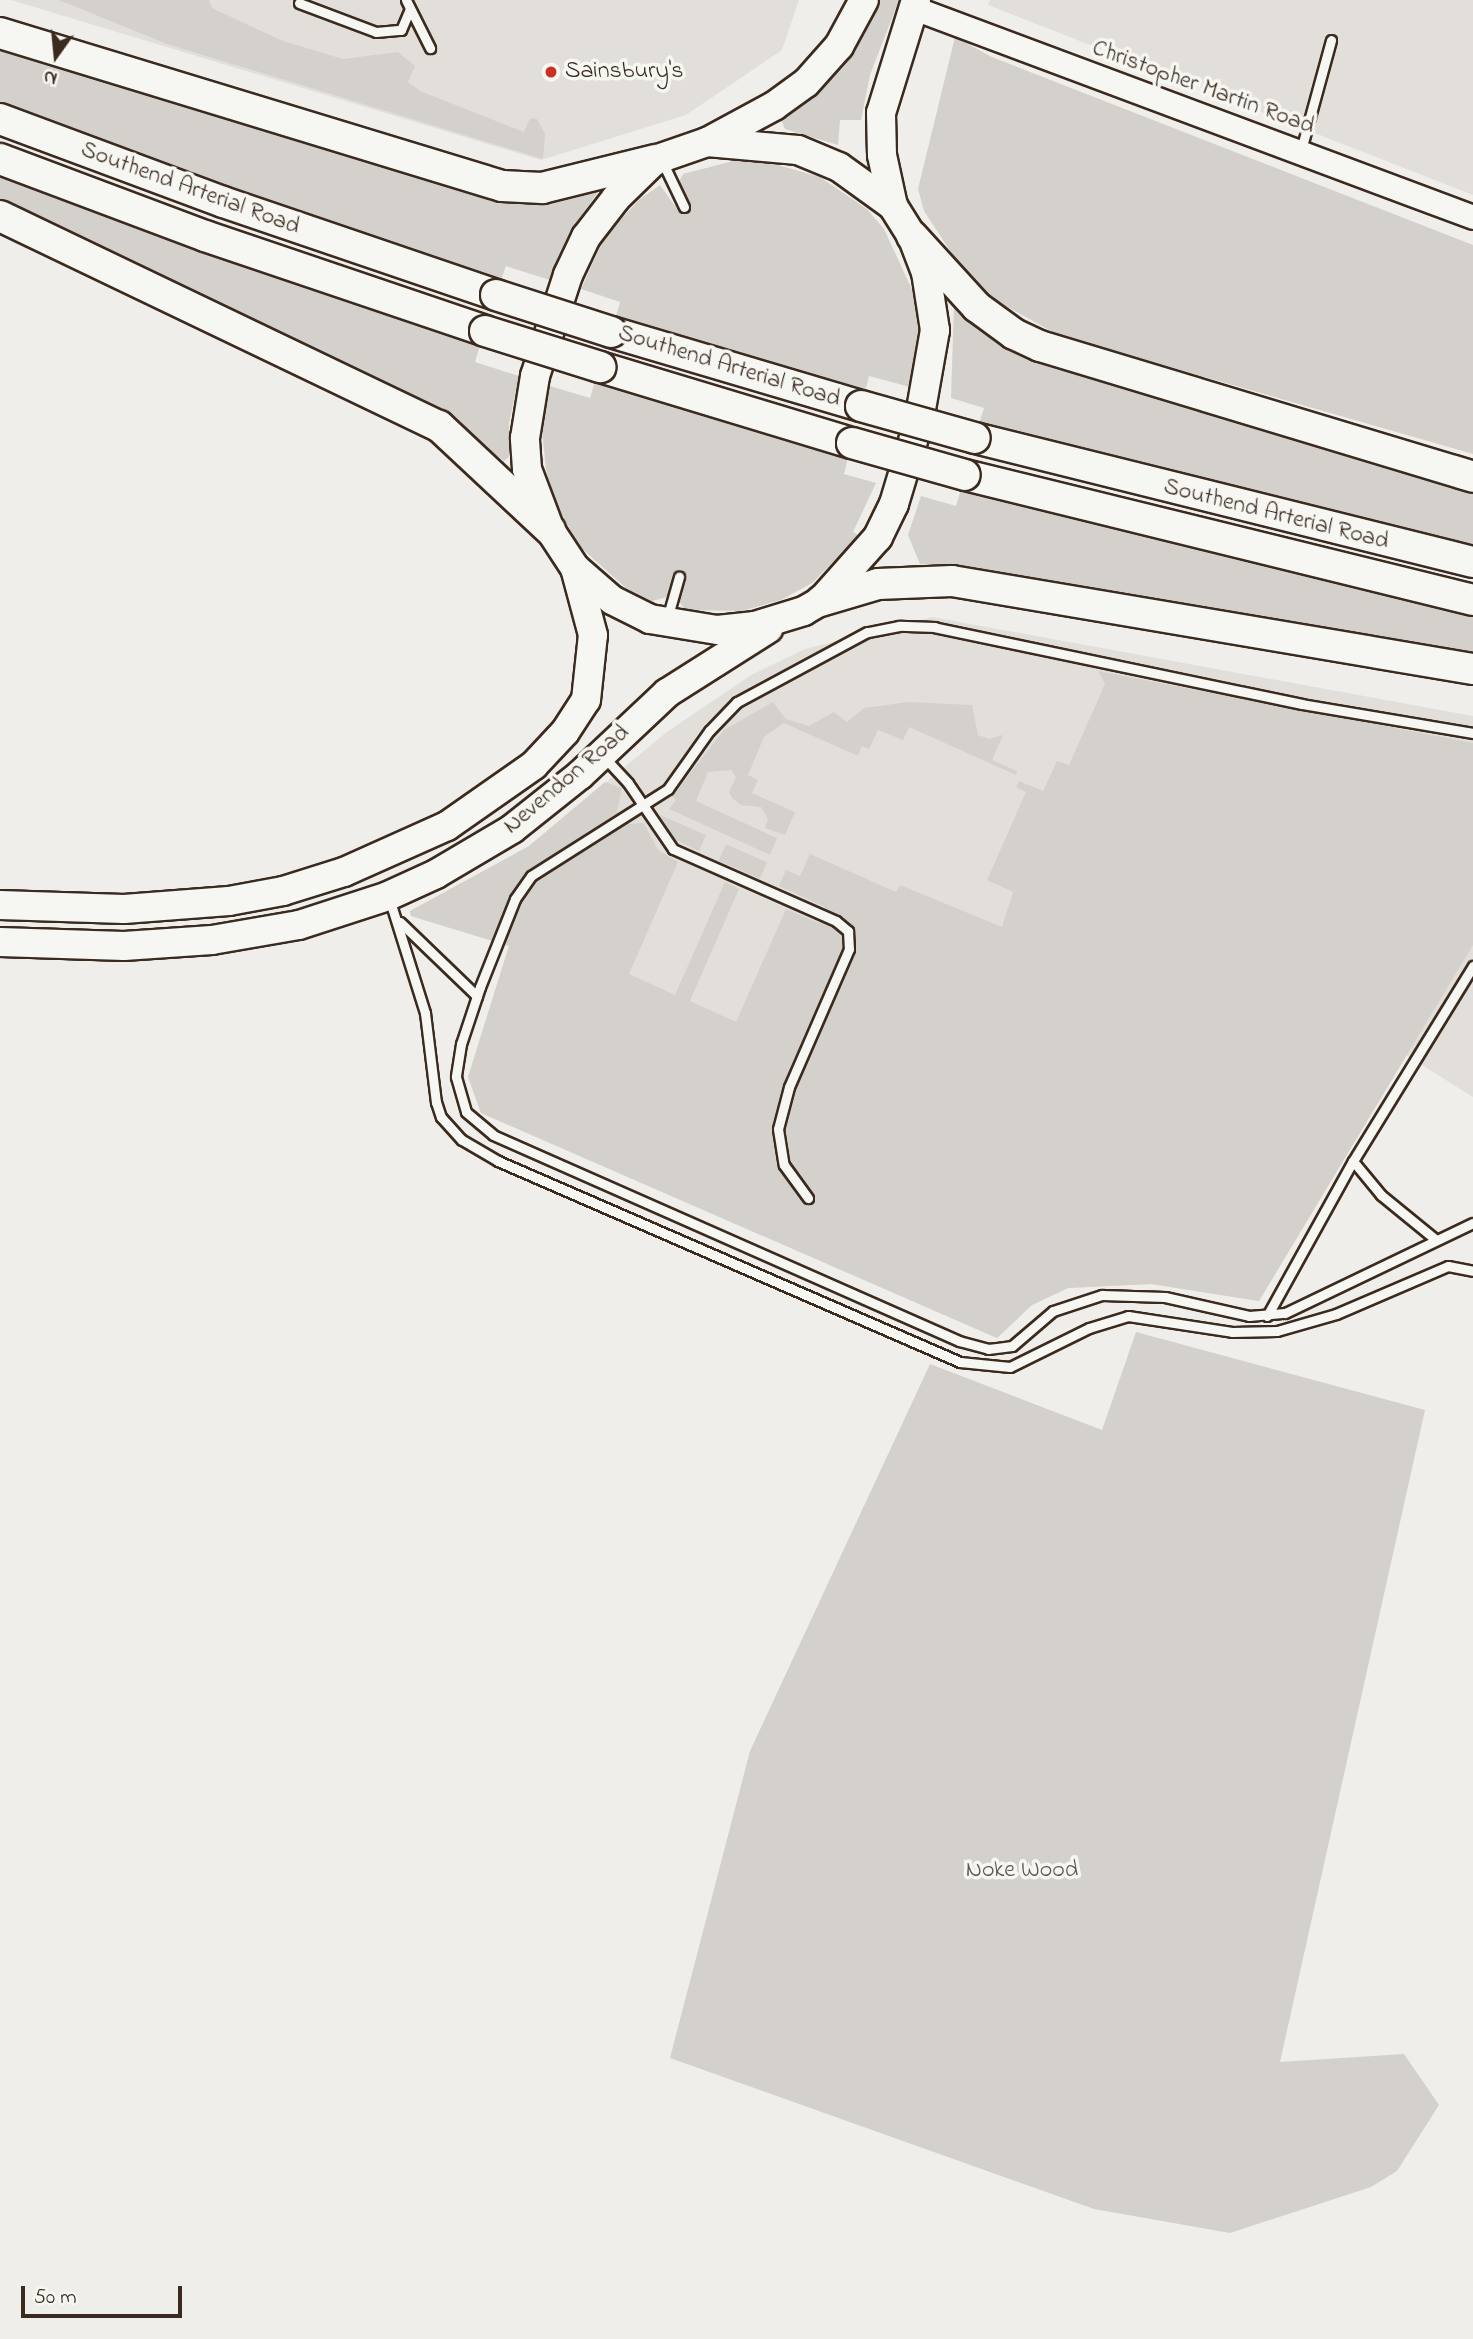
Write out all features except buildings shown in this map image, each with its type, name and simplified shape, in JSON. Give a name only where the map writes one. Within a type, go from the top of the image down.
[{"type":"highway","points":[[0,33],[502,186],[542,188],[658,159]]},
{"type":"highway","name":"Southend Arterial Road","points":[[0,119],[223,202],[496,295],[611,331],[975,438],[1473,562]]},
{"type":"highway","name":"Southend Arterial Road","points":[[0,159],[205,236],[485,331],[852,443],[965,475],[1473,600]]},
{"type":"highway","points":[[0,216],[439,426],[550,530]]},
{"type":"highway","points":[[912,236],[976,307],[1014,334],[1040,346],[1473,477]]},
{"type":"highway","points":[[821,601],[878,584],[952,581],[1473,669]]},
{"type":"main road","points":[[864,0],[839,46],[806,83],[775,106],[707,142],[658,159],[616,198],[586,237],[568,275],[535,376],[526,418],[527,469],[550,530],[575,568],[612,600],[666,623],[717,630],[786,619],[821,601],[855,565],[886,522],[919,421],[935,330],[932,292],[912,236],[893,206],[882,155],[881,113],[915,4]]},
{"type":"main road","points":[[707,142],[798,149],[839,167],[893,206]]},
{"type":"main road","name":"Nevendon Road","points":[[0,905],[124,909],[229,901],[283,891],[344,872],[447,826],[534,765],[565,732],[586,700],[593,635],[575,568]]},
{"type":"main road","name":"Nevendon Road","points":[[0,942],[124,946],[212,940],[393,909],[445,870],[512,829],[602,755],[685,679],[786,619]]},
{"type":"street","name":"Christopher Martin Road","points":[[915,4],[1473,217]]},
{"type":"lane","points":[[299,3],[376,32],[401,30],[408,5]]},
{"type":"lane","points":[[408,5],[430,48]]},
{"type":"lane","points":[[1300,152],[1331,40]]},
{"type":"lane","points":[[658,159],[684,207]]},
{"type":"lane","points":[[666,623],[679,577]]},
{"type":"lane","points":[[1473,733],[1302,704],[1016,641],[899,626],[849,640],[737,702],[709,731],[678,779],[644,804],[531,876],[510,910],[477,996],[461,1044],[456,1077],[461,1102],[482,1128],[959,1341],[988,1349],[1012,1346],[1053,1311],[1082,1298],[1111,1294],[1165,1297],[1228,1313],[1267,1316],[1307,1305],[1435,1239],[1473,1223]]},
{"type":"lane","points":[[602,755],[644,804],[673,849],[836,921],[848,931],[849,949],[789,1087],[778,1129],[784,1165],[808,1198]]},
{"type":"lane","points":[[393,909],[477,996]]},
{"type":"lane","points":[[393,909],[428,1023],[432,1090],[441,1116],[462,1140],[498,1161],[960,1362],[1010,1367],[1089,1328],[1128,1316],[1232,1332],[1278,1331],[1336,1314],[1448,1266],[1473,1271]]},
{"type":"lane","points":[[1267,1316],[1353,1161],[1473,966]]},
{"type":"lane","points":[[1353,1161],[1381,1195],[1435,1239]]},
{"type":"shaded area","points":[[11,0],[799,0],[782,50],[686,115],[541,160]]},
{"type":"shaded area","points":[[990,0],[1473,0],[1473,195],[988,5]]},
{"type":"shaded area","points":[[932,617],[1473,716],[1473,1097],[1406,1055],[1259,1301],[1151,1284],[1068,1288],[1032,1305],[997,1338],[481,1113],[468,1077],[509,946],[411,916],[410,911],[529,846],[667,732],[751,675],[805,649]]},
{"type":"green space","points":[[59,0],[209,0],[212,8],[283,41],[343,59],[398,52],[415,66],[408,82],[420,91],[524,132],[530,118],[537,119],[545,134],[543,159],[167,44]]},
{"type":"green space","points":[[877,0],[899,0],[870,75],[861,120],[840,120],[838,145],[785,129],[780,117]]},
{"type":"green space","points":[[955,37],[992,57],[1473,245],[1473,454],[1058,335],[997,301],[960,266],[924,211],[918,189]]},
{"type":"green space","points":[[0,45],[467,188],[601,188],[573,227],[550,280],[506,266],[500,283],[364,239],[0,106]]},
{"type":"green space","points":[[733,161],[771,163],[820,177],[867,209],[884,229],[914,294],[919,340],[910,387],[869,376],[864,396],[615,320],[620,302],[581,289],[605,236],[640,199],[660,185],[680,213],[691,208],[679,182],[683,174]]},
{"type":"green space","points":[[0,171],[481,342],[475,362],[519,376],[509,423],[509,457],[504,461],[443,415],[0,205]]},
{"type":"green space","points":[[954,304],[1473,489],[1473,549],[978,427],[984,408],[951,398]]},
{"type":"green space","points":[[596,378],[849,454],[844,474],[876,483],[853,532],[859,536],[812,583],[781,600],[742,611],[685,610],[678,600],[685,577],[674,574],[667,597],[652,601],[626,588],[580,547],[555,502],[546,469],[542,431],[550,386],[590,398]]},
{"type":"green space","points":[[962,486],[1473,612],[1473,657],[1066,589],[973,567],[920,564],[908,535],[921,496],[956,506]]},
{"type":"green space","points":[[1098,671],[1473,743],[1473,945],[1259,1301],[1151,1284],[1068,1288],[1032,1305],[997,1338],[481,1113],[468,1077],[509,946],[411,916],[410,911],[529,846],[605,782],[622,788],[617,811],[627,824],[644,823],[658,850],[678,862],[629,974],[675,995],[725,882],[739,889],[690,1001],[736,1022],[786,909],[819,923],[825,907],[779,886],[786,870],[800,876],[810,854],[896,892],[900,885],[1002,927],[1013,892],[987,880],[1026,792],[1016,787],[1019,781],[1043,791],[1057,761],[1069,765],[1105,684]]},
{"type":"green space","points":[[773,702],[786,719],[809,726],[834,712],[847,722],[864,708],[909,702],[972,705],[978,735],[989,739],[1003,735],[992,760],[1017,771],[1016,775],[909,727],[903,740],[878,730],[869,749],[862,746],[858,756],[784,723],[764,737],[748,775],[758,780],[752,793],[795,812],[785,835],[765,828],[768,819],[761,807],[741,805],[732,798],[729,792],[736,777],[731,770],[708,772],[696,801],[777,838],[770,855],[669,809],[676,800],[672,796],[724,730]]},
{"type":"green space","points":[[660,815],[706,835],[699,851],[674,839]]},
{"type":"green space","points":[[726,844],[767,862],[760,879],[719,860]]},
{"type":"green space","name":"Noke Wood","points":[[1136,1332],[1425,1410],[1280,2062],[1404,2054],[1439,2105],[1397,2171],[1371,2187],[1230,2233],[1094,2209],[670,2058],[750,1751],[930,1364],[1102,1430]]},
{"type":"place","name":"Sainsbury's","points":[[551,72]]}]
